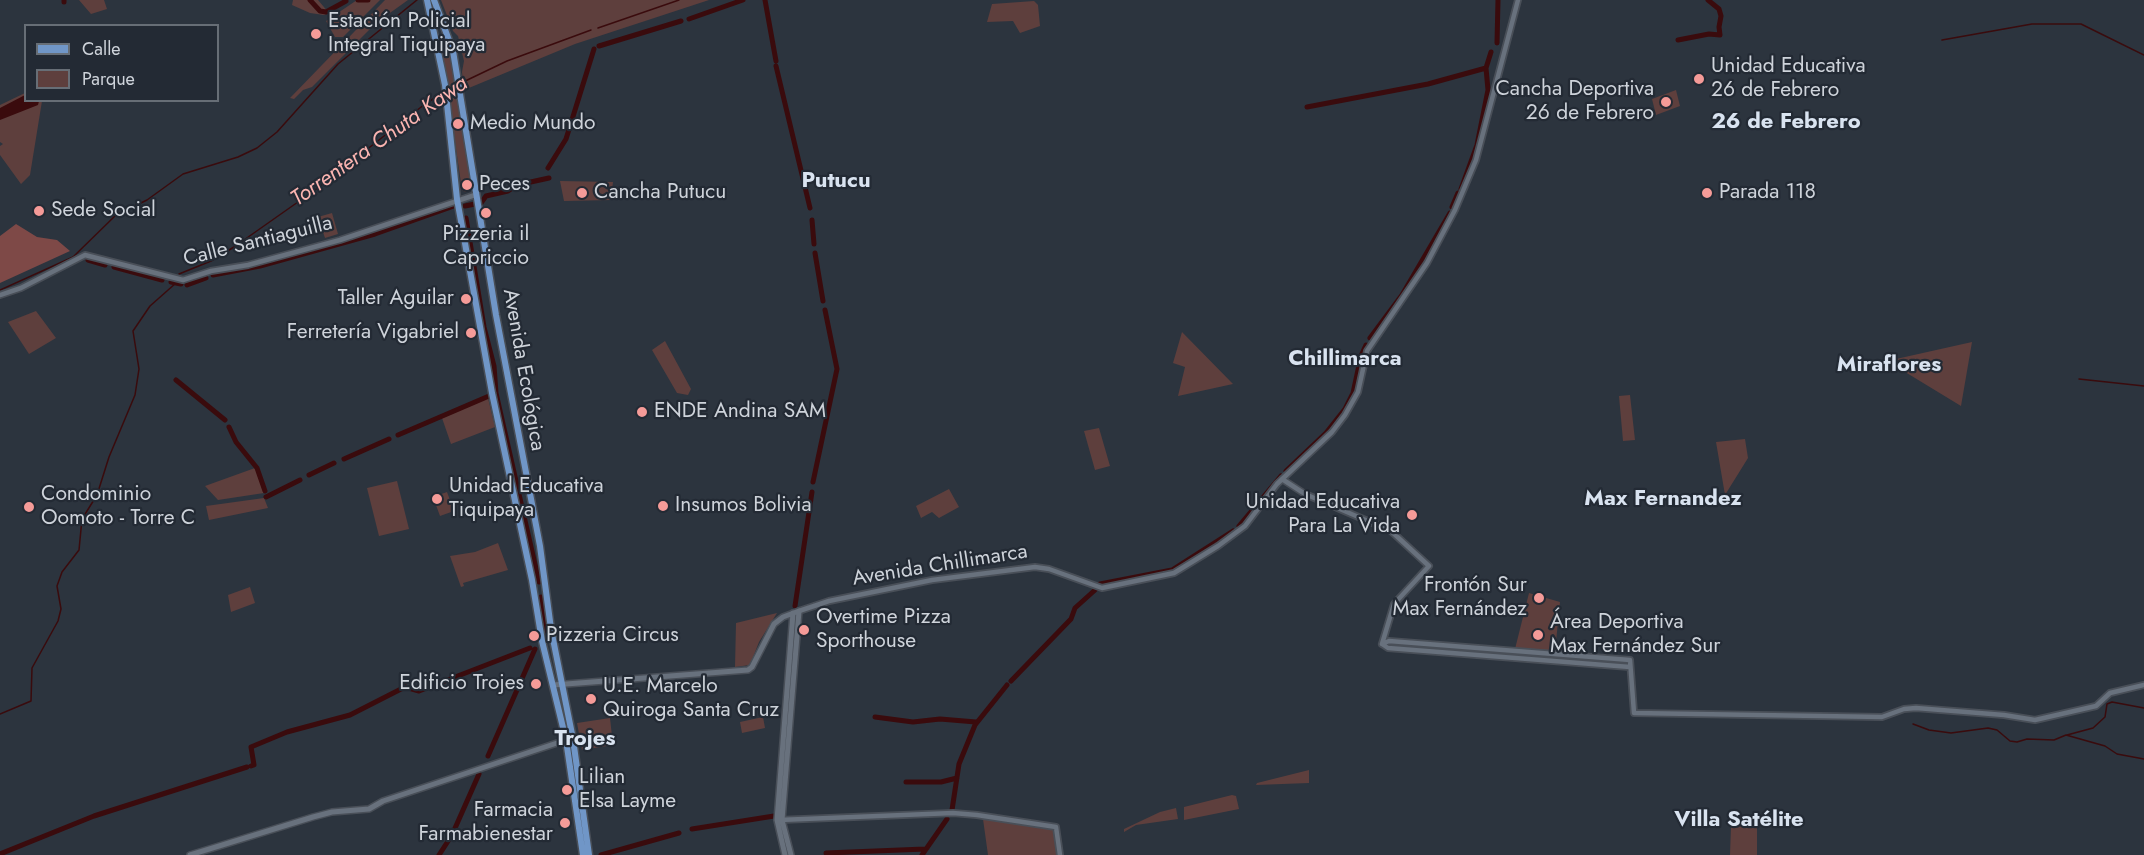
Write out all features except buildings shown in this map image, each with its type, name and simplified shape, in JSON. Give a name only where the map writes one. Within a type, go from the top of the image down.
[{"type":"main road","name":"Avenida Ecológica","points":[[429,1],[451,40],[458,77],[475,195],[540,546],[551,629],[589,855]]},
{"type":"main road","name":"Avenida Ecológica","points":[[429,1],[445,85],[458,200],[493,398],[532,580],[542,641],[570,739],[583,855]]},
{"type":"main road","points":[[437,44],[443,40],[451,40]]},
{"type":"main road","points":[[785,855],[780,820],[796,612]]},
{"type":"main road","name":"Avenida Chillimarca","points":[[554,686],[748,670],[752,667],[774,624],[796,612]]},
{"type":"main road","points":[[190,855],[261,831],[322,814],[369,809],[402,794],[570,739]]},
{"type":"main road","points":[[780,820],[791,855]]},
{"type":"street","name":"Avenida Chillimarca","points":[[796,612],[838,599],[932,580],[1027,568],[1048,569],[1102,588],[1174,573],[1201,558],[1245,526],[1282,479],[1332,432],[1345,415],[1358,392],[1368,351],[1427,263],[1455,210],[1476,160],[1518,0]]},
{"type":"street","name":"Calle Santiaguilla","points":[[0,295],[21,288],[86,255],[178,279],[248,265],[340,240],[475,195]]},
{"type":"street","points":[[1282,479],[1305,494],[1391,531],[1429,566],[1394,604],[1382,644]]},
{"type":"street","points":[[1382,644],[1389,641],[1630,660],[1634,714],[1881,717],[1904,709],[1916,708],[2004,715],[2035,720],[2096,706],[2110,693],[2144,685]]},
{"type":"street","points":[[1382,644],[1388,648],[1630,667]]},
{"type":"street","points":[[780,820],[953,813],[1056,827],[1060,855]]},
{"type":"green space","points":[[79,0],[104,0],[107,9],[91,14]]},
{"type":"green space","points":[[293,0],[318,0],[329,13],[324,15],[310,13],[292,5]]},
{"type":"green space","points":[[357,0],[380,0],[343,37],[335,37],[326,21]]},
{"type":"green space","points":[[385,0],[408,0],[376,23],[312,87],[303,90],[294,99],[290,98]]},
{"type":"green space","points":[[441,0],[709,0],[575,44],[464,90],[462,72],[464,61],[458,36],[453,31]]},
{"type":"green space","points":[[1034,1],[1038,5],[1040,26],[1020,33],[1013,21],[987,22],[992,4]]},
{"type":"green space","points":[[449,42],[474,189],[465,192],[462,190],[441,46]]},
{"type":"green space","name":"Cancha Deportiva 26 de Febrero","points":[[1676,90],[1680,106],[1656,115],[1652,99]]},
{"type":"green space","points":[[24,93],[24,102],[42,102],[30,175],[21,184],[0,155],[0,146],[3,144],[0,142],[0,105]]},
{"type":"green space","points":[[560,181],[613,182],[611,200],[564,201]]},
{"type":"green space","points":[[332,213],[338,234],[325,238],[318,217]]},
{"type":"green space","points":[[36,311],[56,338],[29,354],[8,322]]},
{"type":"green space","points":[[1182,332],[1233,384],[1178,396],[1185,367],[1173,363]]},
{"type":"green space","points":[[665,341],[691,389],[688,395],[677,393],[652,350]]},
{"type":"green space","points":[[1972,342],[1961,406],[1887,361]]},
{"type":"green space","points":[[1630,395],[1635,440],[1623,441],[1619,396]]},
{"type":"green space","points":[[488,398],[495,427],[451,444],[442,418]]},
{"type":"green space","points":[[1099,428],[1110,466],[1095,470],[1084,431]]},
{"type":"green space","points":[[1745,439],[1748,458],[1725,495],[1716,442]]},
{"type":"green space","points":[[255,468],[264,493],[218,500],[205,486]]},
{"type":"green space","points":[[397,481],[409,529],[379,536],[367,488]]},
{"type":"green space","points":[[949,489],[959,507],[939,518],[932,512],[921,518],[916,506]]},
{"type":"green space","points":[[447,492],[454,511],[440,516],[433,497]]},
{"type":"green space","points":[[264,498],[268,508],[209,520],[206,506]]},
{"type":"green space","points":[[498,543],[508,570],[463,583],[464,586],[461,587],[450,556],[475,552]]},
{"type":"green space","points":[[250,587],[255,603],[231,612],[228,595]]},
{"type":"green space","name":"Área Deportiva Max Fernández Sur","points":[[1529,593],[1560,602],[1555,652],[1515,649]]},
{"type":"green space","points":[[777,613],[759,642],[750,665],[735,667],[736,623]]},
{"type":"green space","points":[[763,717],[765,728],[742,733],[740,722]]},
{"type":"green space","points":[[610,718],[613,745],[582,750],[577,723]]},
{"type":"green space","points":[[1309,770],[1309,783],[1256,785],[1257,783]]},
{"type":"green space","points":[[1232,795],[1236,796],[1239,809],[1184,820],[1184,807]]},
{"type":"green space","points":[[1176,808],[1178,819],[1136,825],[1124,832],[1124,829],[1160,812]]},
{"type":"green space","points":[[983,819],[1053,829],[1057,855],[988,855]]},
{"type":"green space","points":[[1734,822],[1757,823],[1757,855],[1730,855],[1731,826]]},
{"type":"shaded area","points":[[24,96],[24,102],[39,102],[38,105],[0,120],[0,108]]},
{"type":"shaded area","points":[[16,224],[37,237],[57,240],[70,251],[0,283],[0,236]]},
{"type":"waterway","points":[[310,0],[320,11],[326,12],[346,1]]},
{"type":"waterway","points":[[358,0],[368,0]]},
{"type":"waterway","points":[[0,290],[73,257],[116,215],[147,200],[183,174],[238,157],[257,148],[277,132],[338,64],[417,0]]},
{"type":"waterway","points":[[598,28],[679,0]]},
{"type":"waterway","points":[[689,19],[743,0]]},
{"type":"waterway","points":[[765,0],[776,61]]},
{"type":"waterway","points":[[1497,43],[1498,0]]},
{"type":"waterway","points":[[1678,40],[1709,34],[1720,35],[1719,9],[1708,0]]},
{"type":"waterway","points":[[599,46],[681,21]]},
{"type":"waterway","points":[[1942,40],[2032,24],[2081,24],[2144,55]]},
{"type":"waterway","name":"Torrentera Chuta Kawa","points":[[461,83],[507,61],[591,30]]},
{"type":"waterway","points":[[548,168],[566,139],[594,49]]},
{"type":"waterway","points":[[1461,189],[1477,145],[1488,90],[1486,68],[1491,52]]},
{"type":"waterway","points":[[776,66],[810,208]]},
{"type":"waterway","points":[[1307,107],[1428,84],[1486,68]]},
{"type":"waterway","name":"Torrentera Chuta Kawa","points":[[448,90],[457,85]]},
{"type":"waterway","name":"Torrentera Chuta Kawa","points":[[179,274],[211,261],[234,247],[315,190],[425,104],[444,92]]},
{"type":"waterway","points":[[481,203],[486,196],[508,191],[517,185],[549,178]]},
{"type":"waterway","points":[[1452,207],[1458,193]]},
{"type":"waterway","points":[[465,206],[475,204]]},
{"type":"waterway","points":[[213,275],[260,266],[375,234],[454,206]]},
{"type":"waterway","points":[[1370,338],[1402,295],[1450,213]]},
{"type":"waterway","points":[[466,218],[484,327],[494,366],[496,393],[539,582]]},
{"type":"waterway","points":[[812,220],[814,244]]},
{"type":"waterway","points":[[815,253],[823,301]]},
{"type":"waterway","points":[[88,260],[105,265]]},
{"type":"waterway","points":[[114,267],[162,280]]},
{"type":"waterway","points":[[187,285],[206,278]]},
{"type":"waterway","name":"Torrentera Chuta Kawa","points":[[171,282],[181,284]]},
{"type":"waterway","points":[[0,714],[31,701],[32,668],[58,621],[61,609],[57,586],[62,572],[79,550],[82,519],[97,495],[109,457],[135,395],[139,369],[133,331],[150,306],[176,283]]},
{"type":"waterway","points":[[813,482],[837,369],[825,310]]},
{"type":"waterway","points":[[1286,471],[1326,433],[1345,409],[1353,393],[1361,356],[1366,345]]},
{"type":"waterway","points":[[2079,379],[2144,386]]},
{"type":"waterway","points":[[176,380],[225,420]]},
{"type":"waterway","points":[[398,435],[489,396]]},
{"type":"waterway","points":[[229,427],[236,442],[257,468],[265,491]]},
{"type":"waterway","points":[[344,459],[389,439]]},
{"type":"waterway","points":[[309,475],[334,463]]},
{"type":"waterway","points":[[1239,526],[1281,476]]},
{"type":"waterway","points":[[266,497],[300,480]]},
{"type":"waterway","points":[[795,606],[812,492]]},
{"type":"waterway","points":[[1100,584],[1172,570],[1233,531]]},
{"type":"waterway","points":[[1011,681],[1071,619],[1075,608],[1095,590]]},
{"type":"waterway","points":[[541,597],[546,631]]},
{"type":"waterway","points":[[251,766],[254,765],[251,747],[287,732],[350,715],[405,687],[419,691],[530,648]]},
{"type":"waterway","points":[[488,756],[535,649]]},
{"type":"waterway","points":[[952,810],[959,764],[975,725],[1007,685]]},
{"type":"waterway","points":[[2067,735],[2093,728],[2105,717],[2107,704],[2112,702],[2144,708]]},
{"type":"waterway","points":[[875,717],[913,722],[940,719],[976,722]]},
{"type":"waterway","points":[[1913,724],[1929,730],[1951,733],[1988,728],[1997,730],[2010,741],[2017,742],[2027,739],[2054,740],[2066,735],[2105,746],[2117,754],[2144,759]]},
{"type":"waterway","points":[[0,854],[94,816],[247,767]]},
{"type":"waterway","points":[[439,855],[452,835],[479,774]]},
{"type":"waterway","points":[[906,782],[941,782],[957,778]]},
{"type":"waterway","points":[[692,829],[774,816]]},
{"type":"waterway","points":[[922,855],[947,819]]},
{"type":"waterway","points":[[601,855],[679,833]]},
{"type":"waterway","points":[[826,853],[925,849]]},
{"type":"place","name":"Estación Policial Integral Tiquipaya","points":[[316,34]]},
{"type":"place","name":"Unidad Educativa 26 de Febrero","points":[[1699,79]]},
{"type":"place","name":"Cancha Deportiva 26 de Febrero","points":[[1666,102]]},
{"type":"place","name":"Medio Mundo","points":[[458,124]]},
{"type":"place","name":"Peces","points":[[467,185]]},
{"type":"place","name":"Cancha Putucu","points":[[582,193]]},
{"type":"place","name":"Parada 118","points":[[1707,193]]},
{"type":"place","name":"Sede Social","points":[[39,211]]},
{"type":"place","name":"Pizzeria il Capriccio","points":[[486,213]]},
{"type":"place","name":"Taller Aguilar","points":[[466,299]]},
{"type":"place","name":"Ferretería Vigabriel","points":[[471,333]]},
{"type":"place","name":"ENDE Andina SAM","points":[[642,412]]},
{"type":"place","name":"Unidad Educativa Tiquipaya","points":[[437,499]]},
{"type":"place","name":"Insumos Bolivia","points":[[663,506]]},
{"type":"place","name":"Condominio Oomoto - Torre C","points":[[29,507]]},
{"type":"place","name":"Unidad Educativa Para La Vida","points":[[1412,515]]},
{"type":"place","name":"Frontón Sur Max Fernández","points":[[1539,598]]},
{"type":"place","name":"Overtime Pizza Sporthouse","points":[[804,630]]},
{"type":"place","name":"Área Deportiva Max Fernández Sur","points":[[1538,635]]},
{"type":"place","name":"Pizzeria Circus","points":[[534,636]]},
{"type":"place","name":"Edificio Trojes","points":[[536,684]]},
{"type":"place","name":"U.E. Marcelo Quiroga Santa Cruz","points":[[591,699]]},
{"type":"place","name":"Lilian Elsa Layme","points":[[567,790]]},
{"type":"place","name":"Farmacia Farmabienestar","points":[[565,823]]},
{"type":"district","name":"26 de Febrero","points":[[1786,123]]},
{"type":"district","name":"Putucu","points":[[836,182]]},
{"type":"district","name":"Chillimarca","points":[[1345,360]]},
{"type":"district","name":"Miraflores","points":[[1889,366]]},
{"type":"district","name":"Max Fernandez","points":[[1663,500]]},
{"type":"district","name":"Trojes","points":[[585,740]]},
{"type":"district","name":"Villa Satélite","points":[[1739,821]]}]
